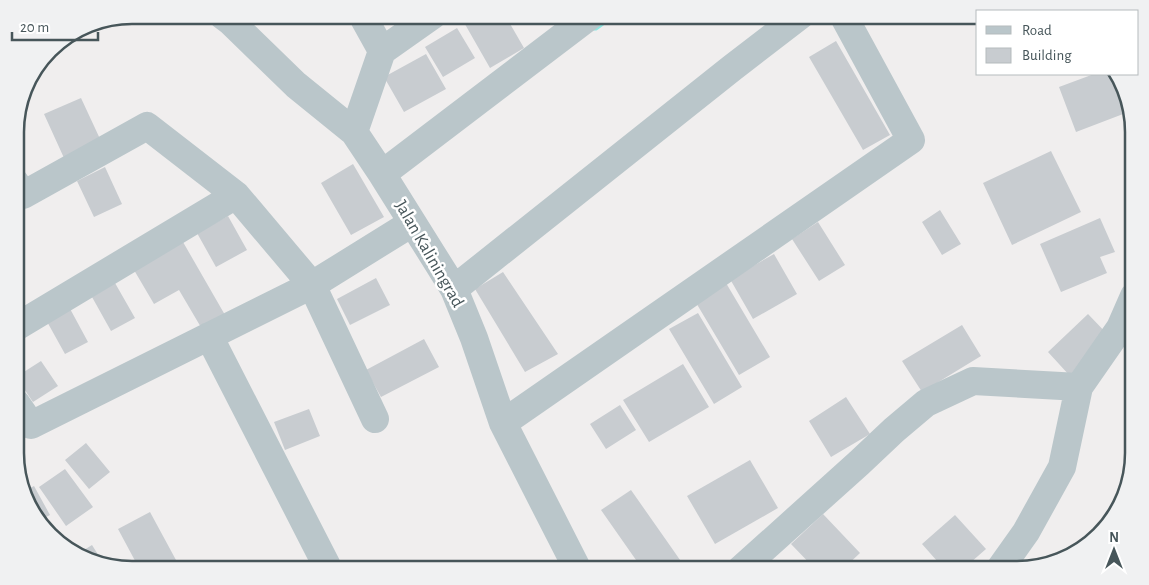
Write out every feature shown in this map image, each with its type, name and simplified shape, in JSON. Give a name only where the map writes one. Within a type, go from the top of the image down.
[{"type":"street","name":"Jalan Kaliningrad","points":[[233,24],[296,85],[354,132],[382,174],[454,289],[474,338],[502,423],[573,561]]},
{"type":"street","points":[[367,24],[382,51]]},
{"type":"street","points":[[354,132],[382,51],[420,24]]},
{"type":"street","points":[[382,174],[579,24]]},
{"type":"street","points":[[454,289],[790,24]]},
{"type":"street","points":[[502,423],[911,140],[848,24]]},
{"type":"street","points":[[24,194],[146,126],[236,195],[312,285],[375,419]]},
{"type":"street","points":[[24,322],[236,195]]},
{"type":"street","points":[[24,415],[31,425],[312,285],[412,223]]},
{"type":"street","points":[[1005,561],[1026,532],[1062,467],[1079,387],[1120,328],[1125,317]]},
{"type":"street","points":[[209,336],[323,561]]},
{"type":"street","points":[[750,561],[926,403],[973,381],[1079,387]]},
{"type":"building","points":[[465,24],[510,24],[524,48],[490,68]]},
{"type":"building","points":[[457,28],[475,58],[443,77],[425,47]]},
{"type":"building","points":[[836,41],[890,135],[863,150],[809,57]]},
{"type":"building","points":[[426,54],[446,89],[404,112],[384,77]]},
{"type":"building","points":[[1091,75],[1109,75],[1120,97],[1124,114],[1076,132],[1059,87]]},
{"type":"building","points":[[81,98],[101,141],[64,158],[44,114]]},
{"type":"building","points":[[1051,151],[1081,212],[1012,245],[983,183]]},
{"type":"building","points":[[353,164],[384,217],[351,235],[321,183]]},
{"type":"building","points":[[105,167],[122,204],[94,217],[77,181]]},
{"type":"building","points":[[940,210],[961,244],[942,255],[922,222]]},
{"type":"building","points":[[228,216],[247,250],[216,267],[197,233]]},
{"type":"building","points":[[1100,218],[1115,252],[1100,257],[1107,273],[1061,292],[1040,244]]},
{"type":"building","points":[[818,222],[845,265],[819,281],[792,239]]},
{"type":"building","points":[[183,242],[225,315],[202,329],[179,290],[154,304],[134,270]]},
{"type":"building","points":[[774,254],[797,294],[753,319],[730,279]]},
{"type":"building","points":[[503,272],[558,354],[525,372],[475,289]]},
{"type":"building","points":[[376,278],[390,305],[350,325],[337,299]]},
{"type":"building","points":[[115,283],[135,318],[111,331],[92,297]]},
{"type":"building","points":[[726,283],[770,357],[739,375],[695,301]]},
{"type":"building","points":[[68,305],[88,342],[65,354],[45,318]]},
{"type":"building","points":[[698,313],[742,387],[714,404],[669,329]]},
{"type":"building","points":[[1088,314],[1111,338],[1070,376],[1048,352]]},
{"type":"building","points":[[962,325],[981,356],[922,392],[902,361]]},
{"type":"building","points":[[424,339],[439,367],[381,397],[366,370]]},
{"type":"building","points":[[41,361],[58,386],[33,402],[24,389],[24,372]]},
{"type":"building","points":[[683,364],[709,407],[649,442],[623,400]]},
{"type":"building","points":[[846,397],[870,434],[831,457],[809,421]]},
{"type":"building","points":[[620,405],[636,430],[606,449],[590,424]]},
{"type":"building","points":[[309,409],[320,436],[285,450],[274,422]]},
{"type":"building","points":[[86,443],[110,472],[89,489],[65,460]]},
{"type":"building","points":[[750,460],[778,508],[715,544],[687,496]]},
{"type":"building","points":[[65,469],[93,507],[66,526],[39,487]]},
{"type":"building","points":[[34,486],[50,515],[45,518],[29,488]]},
{"type":"building","points":[[631,490],[681,561],[637,561],[601,510]]},
{"type":"building","points":[[150,512],[176,560],[135,561],[118,529]]},
{"type":"building","points":[[823,514],[860,553],[852,561],[807,561],[791,544]]},
{"type":"building","points":[[955,515],[986,549],[972,561],[937,561],[922,544]]},
{"type":"building","points":[[92,545],[99,557],[97,556],[84,550]]}]
